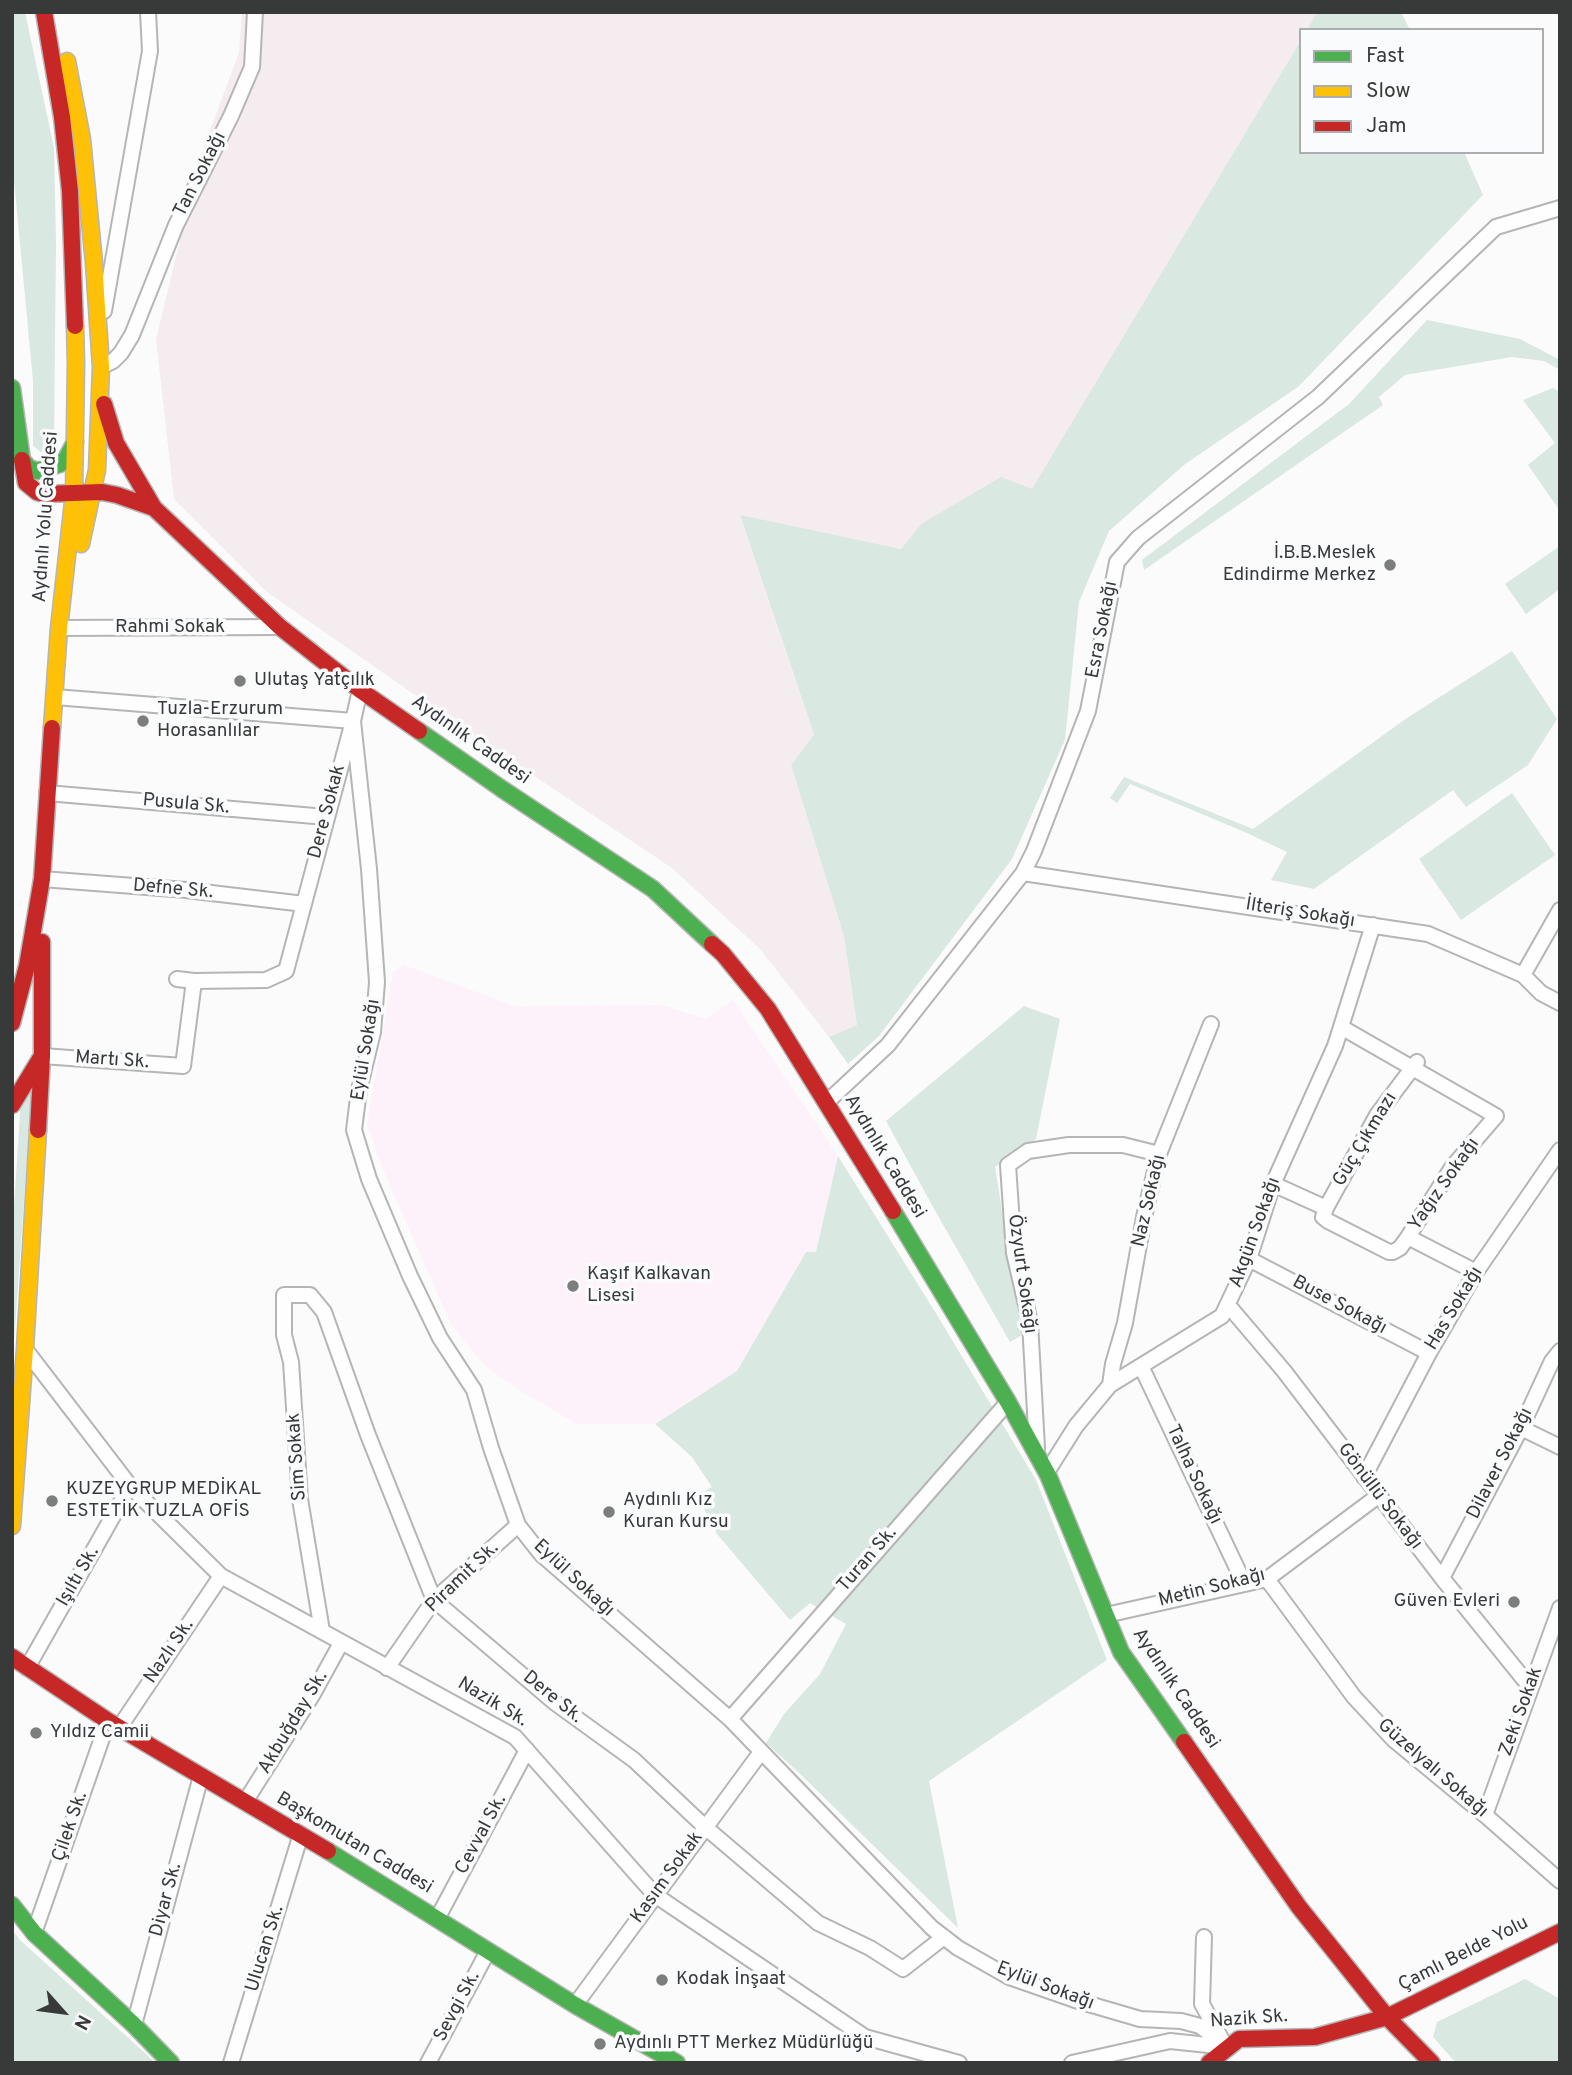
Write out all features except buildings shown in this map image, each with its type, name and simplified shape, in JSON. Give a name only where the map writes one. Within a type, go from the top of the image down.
[{"type":"street","name":"Aydınlı Yolu Caddesi","points":[[12,1023],[27,966],[42,879],[60,628],[74,493],[74,282],[70,191],[62,117],[44,12]]},
{"type":"street","points":[[51,12],[66,56],[82,139],[101,367],[96,497],[60,628]]},
{"type":"street","points":[[99,333],[150,51],[148,12]]},
{"type":"street","name":"Tan Sokağı","points":[[101,367],[121,353],[132,335],[176,225],[231,116],[252,67],[255,12]]},
{"type":"street","name":"Esra Sokağı","points":[[827,1102],[888,1045],[1023,873],[1088,711],[1118,562],[1138,538],[1318,397],[1496,227],[1560,208]]},
{"type":"street","points":[[12,388],[22,460],[29,468],[37,471],[52,468],[66,459],[75,442]]},
{"type":"street","points":[[101,390],[116,443],[154,508]]},
{"type":"street","name":"Aydınlık Caddesi","points":[[22,460],[24,476],[31,488],[44,494],[74,493],[154,508],[280,627],[360,690],[502,789],[653,889],[723,954],[768,1009],[1008,1402],[1047,1472],[1121,1652],[1298,1907],[1387,2017],[1433,2063]]},
{"type":"street","name":"Rahmi Sokak","points":[[60,628],[280,627]]},
{"type":"street","name":"Eylül Sokağı","points":[[360,690],[353,721],[369,869],[377,982],[373,1032],[359,1090],[354,1130],[369,1179],[410,1276],[440,1338],[474,1390],[518,1525],[541,1554],[730,1719],[932,1928],[958,1948],[1009,1977],[1075,2000],[1140,2019],[1181,2021],[1200,2026],[1227,2047]]},
{"type":"street","points":[[55,697],[353,721]]},
{"type":"street","name":"Dere Sokak","points":[[194,981],[266,980],[286,971],[353,721]]},
{"type":"street","name":"Pusula Sk.","points":[[47,793],[326,817]]},
{"type":"street","name":"İlteriş Sokağı","points":[[1023,873],[1428,933],[1522,975],[1541,993],[1560,1003]]},
{"type":"street","points":[[12,1526],[41,1056],[42,879]]},
{"type":"street","name":"Defne Sk.","points":[[42,879],[187,890],[304,904]]},
{"type":"street","points":[[1522,975],[1560,910]]},
{"type":"street","name":"Akgün Sokağı","points":[[1047,1472],[1076,1426],[1110,1385],[1222,1316],[1249,1259],[1273,1184],[1335,1046],[1373,925]]},
{"type":"street","points":[[177,979],[194,981]]},
{"type":"street","name":"Martı Sk.","points":[[41,1056],[183,1066],[194,981]]},
{"type":"street","name":"Naz Sokağı","points":[[1110,1385],[1159,1154],[1212,1024]]},
{"type":"street","points":[[1341,1027],[1415,1064]]},
{"type":"street","points":[[12,1105],[41,1056]]},
{"type":"street","name":"Güç Çıkmazı","points":[[1273,1184],[1326,1208],[1377,1115],[1415,1064]]},
{"type":"street","name":"Yağız Sokağı","points":[[1415,1064],[1496,1116],[1453,1166],[1408,1237],[1476,1272]]},
{"type":"street","name":"Özyurt Sokağı","points":[[1037,1456],[1030,1321],[1014,1253],[1008,1164],[1028,1151],[1069,1145],[1123,1145],[1159,1154]]},
{"type":"street","name":"Has Sokağı","points":[[1364,1477],[1429,1353],[1476,1272],[1560,1150]]},
{"type":"street","points":[[1326,1208],[1323,1217],[1328,1221],[1390,1252],[1400,1248],[1408,1237]]},
{"type":"street","name":"Buse Sokağı","points":[[1249,1259],[1429,1353]]},
{"type":"street","name":"Sim Sokak","points":[[296,1296],[284,1295],[284,1335],[291,1362],[300,1499],[322,1631]]},
{"type":"street","name":"Dere Sk.","points":[[296,1296],[310,1295],[324,1312],[368,1435],[435,1600],[554,1702],[634,1760],[705,1827],[818,1923],[870,1948],[903,1969],[944,1937]]},
{"type":"street","name":"Gönüllü Sokağı","points":[[1228,1305],[1284,1371],[1441,1578],[1531,1688]]},
{"type":"street","name":"Nazik Sk.","points":[[25,1349],[131,1486],[221,1576],[515,1737],[655,1895],[865,2037],[959,2063]]},
{"type":"street","name":"Dilaver Sokağı","points":[[1441,1578],[1521,1428],[1552,1360],[1560,1351]]},
{"type":"street","name":"Talha Sokağı","points":[[1141,1366],[1244,1583]]},
{"type":"street","points":[[12,1376],[22,1390]]},
{"type":"street","name":"Turan Sk.","points":[[730,1719],[1008,1402]]},
{"type":"street","points":[[1521,1428],[1560,1447]]},
{"type":"street","name":"Işıltı Sk.","points":[[27,1668],[131,1486]]},
{"type":"street","name":"Metin Sokağı","points":[[1106,1615],[1267,1579],[1378,1496]]},
{"type":"street","name":"Piramit Sk.","points":[[387,1668],[435,1600],[518,1525]]},
{"type":"street","name":"Nazlı Sk.","points":[[114,1724],[221,1576]]},
{"type":"street","name":"Güzelyalı Sokağı","points":[[1267,1579],[1361,1706],[1393,1739],[1560,1881]]},
{"type":"street","name":"Zeki Sokak","points":[[1485,1815],[1560,1608]]},
{"type":"street","name":"Akbuğday Sk.","points":[[245,1802],[313,1694],[341,1643]]},
{"type":"street","name":"Başkomutan Caddesi","points":[[12,1657],[114,1724],[301,1834],[575,2005],[677,2063]]},
{"type":"street","name":"Çilek Sk.","points":[[34,1933],[114,1724]]},
{"type":"street","name":"Cevval Sk.","points":[[437,1919],[527,1750]]},
{"type":"street","name":"Kasım Sokak","points":[[575,2005],[761,1752]]},
{"type":"street","name":"Diyar Sk.","points":[[134,2025],[201,1776]]},
{"type":"street","name":"Ulucan Sk.","points":[[231,2063],[301,1834]]},
{"type":"street","points":[[12,1905],[34,1933],[171,2063]]},
{"type":"street","name":"Çamlı Belde Yolu","points":[[1387,2017],[1560,1932]]},
{"type":"street","points":[[1204,1937],[1202,2004],[1227,2047],[1209,2063]]},
{"type":"street","name":"Sevgi Sk.","points":[[428,2063],[488,1951]]},
{"type":"street","name":"Nazik Sk.","points":[[1072,2063],[1170,2041],[1227,2047],[1246,2038],[1315,2037],[1387,2017]]},
{"type":"street","points":[[134,2025],[184,2063]]},
{"type":"shaded area","points":[[12,12],[25,12],[54,148],[54,441],[50,452],[41,452],[33,446],[33,381],[12,159]]},
{"type":"shaded area","points":[[242,12],[1317,12],[1308,28],[1299,28],[1299,43],[1032,490],[921,524],[901,549],[740,516],[814,736],[791,765],[844,936],[857,1025],[829,1037],[760,949],[672,868],[464,729],[267,592],[174,499],[156,339],[201,154],[239,53]]},
{"type":"shaded area","points":[[1317,12],[1401,12],[1409,28],[1308,28]]},
{"type":"shaded area","points":[[1299,43],[1299,154],[1465,154],[1483,195],[1299,386],[1184,465],[1109,531],[1079,602],[1065,740],[1012,859],[879,1036],[848,1064],[829,1037],[857,1025],[844,936],[791,765],[814,735],[740,515],[901,549],[921,524],[1001,477],[1032,489]]},
{"type":"shaded area","points":[[1427,320],[1520,339],[1560,360],[1560,370],[1544,361],[1512,357],[1405,375],[1379,397],[1383,405],[1144,570],[1142,560],[1349,404]]},
{"type":"shaded area","points":[[1553,388],[1560,392],[1560,511],[1528,465],[1555,443],[1523,400]]},
{"type":"shaded area","points":[[1560,546],[1560,589],[1526,614],[1505,584]]},
{"type":"shaded area","points":[[1512,651],[1557,719],[1528,765],[1466,807],[1453,790],[1314,889],[1271,880],[1287,852],[1247,833],[1130,784],[1117,803],[1110,798],[1124,777],[1253,829],[1407,718]]},
{"type":"shaded area","points":[[1512,793],[1555,855],[1461,920],[1419,859]]},
{"type":"shaded area","points":[[404,965],[515,1006],[662,1005],[706,1019],[733,1000],[838,1156],[816,1253],[806,1252],[737,1371],[654,1424],[577,1424],[519,1390],[485,1366],[451,1324],[384,1172],[367,1124],[393,972]]},
{"type":"shaded area","points":[[1024,1006],[1060,1019],[1036,1139],[995,1167],[1022,1335],[1010,1342],[886,1121]]},
{"type":"shaded area","points":[[32,1088],[12,1370],[12,1239],[21,1097]]},
{"type":"shaded area","points":[[838,1156],[1036,1480],[1107,1660],[929,1781],[958,1928],[766,1743],[784,1714],[820,1674],[846,1624],[810,1603],[790,1620],[717,1534],[697,1495],[712,1487],[692,1457],[655,1424],[737,1371],[806,1252],[816,1252]]},
{"type":"shaded area","points":[[12,1930],[20,1940],[156,2063],[12,2063]]},
{"type":"shaded area","points":[[1525,1979],[1560,1999],[1560,2063],[1456,2063],[1433,2037],[1437,2022]]},
{"type":"traffic: fast","points":[[12,388],[22,460],[29,468],[37,471],[60,464],[66,459],[75,442]]},
{"type":"traffic: fast","points":[[419,731],[653,889],[712,944]]},
{"type":"traffic: fast","points":[[893,1211],[1008,1402],[1048,1475],[1121,1652],[1184,1742]]},
{"type":"traffic: fast","points":[[328,1851],[575,2005],[677,2063]]},
{"type":"traffic: fast","points":[[12,1905],[34,1933],[171,2063]]},
{"type":"traffic: slow","points":[[67,61],[82,139],[101,367],[97,470],[81,544]]},
{"type":"traffic: slow","points":[[52,728],[59,628],[74,493],[75,326]]},
{"type":"traffic: slow","points":[[12,1526],[38,1130]]},
{"type":"traffic: jam","points":[[44,12],[62,117],[70,191],[75,326]]},
{"type":"traffic: jam","points":[[104,404],[116,443],[154,508]]},
{"type":"traffic: jam","points":[[22,460],[26,483],[37,492],[102,492],[154,508],[280,627],[360,690],[419,731]]},
{"type":"traffic: jam","points":[[12,1023],[27,966],[42,879],[52,728]]},
{"type":"traffic: jam","points":[[38,1130],[42,1056],[42,942]]},
{"type":"traffic: jam","points":[[712,944],[768,1009],[893,1211]]},
{"type":"traffic: jam","points":[[12,1105],[40,1059]]},
{"type":"traffic: jam","points":[[12,1657],[108,1721],[328,1851]]},
{"type":"traffic: jam","points":[[1184,1742],[1299,1907],[1387,2017],[1432,2063]]},
{"type":"traffic: jam","points":[[1209,2063],[1239,2039],[1315,2037],[1387,2017],[1560,1932]]},
{"type":"place","name":"İ.B.B.Meslek Edindirme Merkez","points":[[1390,565]]},
{"type":"place","name":"Ulutaş Yatçılık","points":[[240,681]]},
{"type":"place","name":"Tuzla-Erzurum Horasanlılar","points":[[143,721]]},
{"type":"place","name":"Kaşıf Kalkavan Lisesi","points":[[573,1286]]},
{"type":"place","name":"KUZEYGRUP MEDİKAL ESTETİK TUZLA OFİS","points":[[52,1501]]},
{"type":"place","name":"Aydınlı Kız Kuran Kursu","points":[[609,1512]]},
{"type":"place","name":"Güven Evleri","points":[[1514,1602]]},
{"type":"place","name":"Yıldız Camii","points":[[36,1733]]},
{"type":"place","name":"Kodak İnşaat","points":[[662,1980]]},
{"type":"place","name":"Aydınlı PTT Merkez Müdürlüğü","points":[[600,2044]]}]
